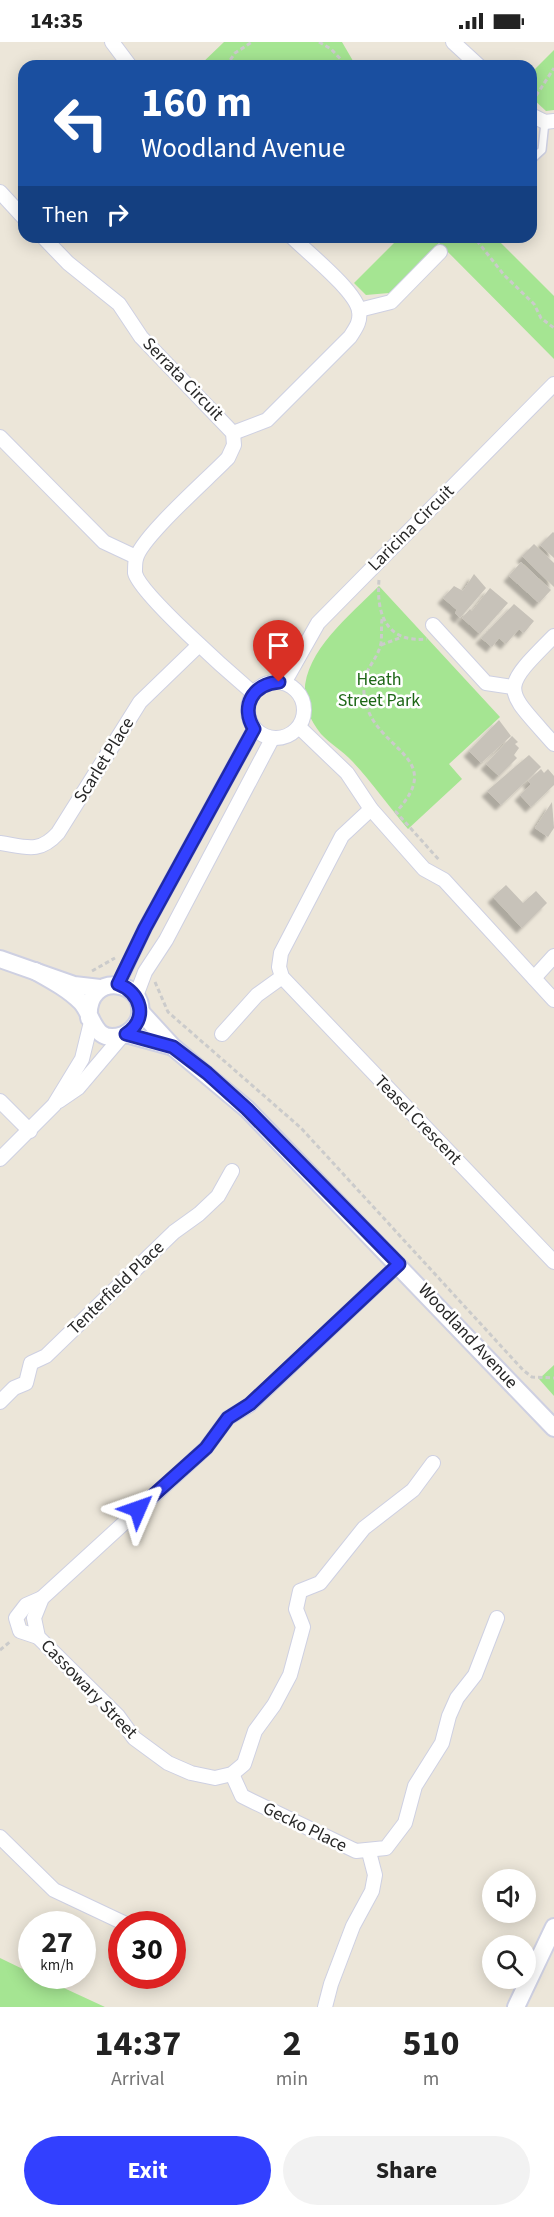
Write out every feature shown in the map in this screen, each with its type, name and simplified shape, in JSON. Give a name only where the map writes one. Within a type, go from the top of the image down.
[{"type":"street","points":[[112,42],[126,60]]},
{"type":"street","points":[[453,42],[472,60]]},
{"type":"street","points":[[0,192],[18,212]]},
{"type":"street","name":"Serrata Circuit","points":[[49,243],[68,263],[119,304],[141,337],[233,433],[234,445],[228,458],[147,540],[136,557]]},
{"type":"street","points":[[233,433],[267,420],[350,337],[358,324],[359,310],[352,297],[298,243]]},
{"type":"street","points":[[359,310],[391,302],[440,252]]},
{"type":"street","name":"Laricina Circuit","points":[[284,683],[318,623],[554,384]]},
{"type":"street","points":[[0,437],[104,542],[136,557],[135,573],[142,586],[200,645],[253,693]]},
{"type":"street","points":[[436,628],[486,683],[512,687]]},
{"type":"street","points":[[554,636],[520,670],[512,687],[516,701],[554,744]]},
{"type":"street","name":"Scarlet Place","points":[[0,843],[35,849],[49,844],[140,702],[200,645]]},
{"type":"street","points":[[269,683],[284,683],[298,693],[303,701],[303,717],[299,727],[286,737],[272,739],[254,729],[247,711],[253,693],[269,683]]},
{"type":"street","points":[[299,727],[347,773],[371,809],[423,868],[444,880],[554,1000]]},
{"type":"street","points":[[118,984],[254,729]]},
{"type":"street","points":[[54,1105],[78,1088],[136,1024],[138,1004],[149,975],[272,739]]},
{"type":"street","points":[[222,1034],[257,995],[282,977],[279,967],[281,953],[342,837],[371,809]]},
{"type":"street","points":[[534,978],[554,956]]},
{"type":"street","name":"Woodland Avenue","points":[[0,959],[74,985],[100,988],[118,984],[127,988],[173,1047],[247,1109],[399,1264],[554,1428]]},
{"type":"street","name":"Woodland Avenue","points":[[35,971],[83,1004],[90,1020],[104,1034],[125,1034],[173,1047]]},
{"type":"street","name":"Teasel Crescent","points":[[282,977],[554,1262]]},
{"type":"street","points":[[0,1159],[54,1105],[82,1059],[90,1020],[91,999],[100,988]]},
{"type":"street","points":[[0,1101],[30,1131]]},
{"type":"street","name":"Tenterfield Place","points":[[0,1402],[15,1388],[26,1383],[31,1363],[46,1356],[174,1232],[212,1202],[232,1171]]},
{"type":"street","name":"Cassowary Street","points":[[232,1774],[215,1778],[191,1773],[168,1763],[134,1738],[118,1716],[38,1637],[34,1618],[42,1598],[206,1448],[228,1418],[250,1404],[399,1264]]},
{"type":"street","points":[[232,1774],[244,1764],[255,1731],[274,1705],[290,1675],[303,1627],[296,1609],[300,1592],[325,1579],[364,1528],[413,1490],[434,1463]]},
{"type":"street","name":"Gecko Place","points":[[232,1774],[242,1796],[356,1851],[369,1852],[386,1848],[405,1823],[415,1786],[442,1743],[449,1716],[457,1698],[475,1675],[497,1618]]},
{"type":"street","points":[[0,1837],[54,1890],[108,1916]]},
{"type":"street","points":[[325,2007],[331,1984],[353,1926],[372,1892],[375,1875],[369,1852]]},
{"type":"street","points":[[516,2007],[554,1927]]},
{"type":"lane","points":[[537,155],[542,150],[550,121]]},
{"type":"path","points":[[230,60],[235,53],[252,42]]},
{"type":"path","points":[[319,42],[332,49],[342,60]]},
{"type":"path","points":[[537,95],[554,68]]},
{"type":"path","points":[[479,243],[504,275],[534,304],[541,318],[554,328]]},
{"type":"path","points":[[381,574],[377,602],[382,620],[381,645],[368,667],[364,684],[365,701],[381,732],[408,759],[415,771],[416,785],[409,798],[396,812],[438,859],[449,867],[444,880]]},
{"type":"path","points":[[382,620],[402,637],[416,640],[428,639],[436,628]]},
{"type":"path","points":[[381,645],[402,637]]},
{"type":"path","points":[[90,972],[115,958],[130,961]]},
{"type":"path","points":[[149,975],[168,1012],[301,1128],[523,1370],[532,1377],[554,1378]]},
{"type":"green space","points":[[224,42],[342,42],[352,60],[205,60]]},
{"type":"green space","points":[[554,50],[554,110],[546,111],[537,103],[537,67]]},
{"type":"green space","points":[[394,243],[439,243],[389,293],[366,295],[354,283]]},
{"type":"green space","points":[[439,243],[501,243],[554,296],[554,359]]},
{"type":"green space","name":"Heath Street Park","points":[[379,586],[500,717],[449,764],[462,779],[408,829],[367,777],[321,734],[308,712],[305,691],[308,672],[318,652],[331,634]]},
{"type":"green space","points":[[554,1365],[554,1396],[539,1379]]},
{"type":"green space","points":[[0,1958],[18,1967],[18,1989],[66,1989],[105,2007],[0,2007]]},
{"type":"building","points":[[554,533],[554,558],[540,545]]},
{"type":"building","points":[[534,544],[554,563],[554,587],[522,556]]},
{"type":"building","points":[[521,562],[551,590],[539,603],[509,576]]},
{"type":"building","points":[[474,574],[486,588],[460,618],[455,613],[457,610],[443,598],[454,586],[463,591]]},
{"type":"building","points":[[490,588],[508,603],[480,634],[462,618],[470,609],[472,611]]},
{"type":"building","points":[[514,604],[534,621],[524,633],[519,629],[506,644],[499,638],[492,647],[481,638]]},
{"type":"building","points":[[499,720],[511,736],[481,763],[469,751]]},
{"type":"building","points":[[512,736],[518,742],[515,744],[519,748],[514,755],[517,758],[499,776],[486,764]]},
{"type":"building","points":[[529,755],[541,767],[501,805],[487,791]]},
{"type":"building","points":[[541,769],[544,773],[548,769],[554,776],[554,785],[531,807],[520,795],[531,784],[528,781]]},
{"type":"building","points":[[552,802],[554,828],[548,837],[535,828]]},
{"type":"building","points":[[506,885],[523,903],[536,891],[547,903],[522,928],[493,897]]},
{"type":"route","points":[[138,1509],[206,1448],[228,1418],[250,1404],[399,1264],[247,1109],[207,1073],[173,1047],[144,1037],[126,1034],[138,1020],[140,1005],[136,996],[118,984],[145,928],[240,750],[254,729],[247,711],[253,693],[269,683],[279,682]]}]
